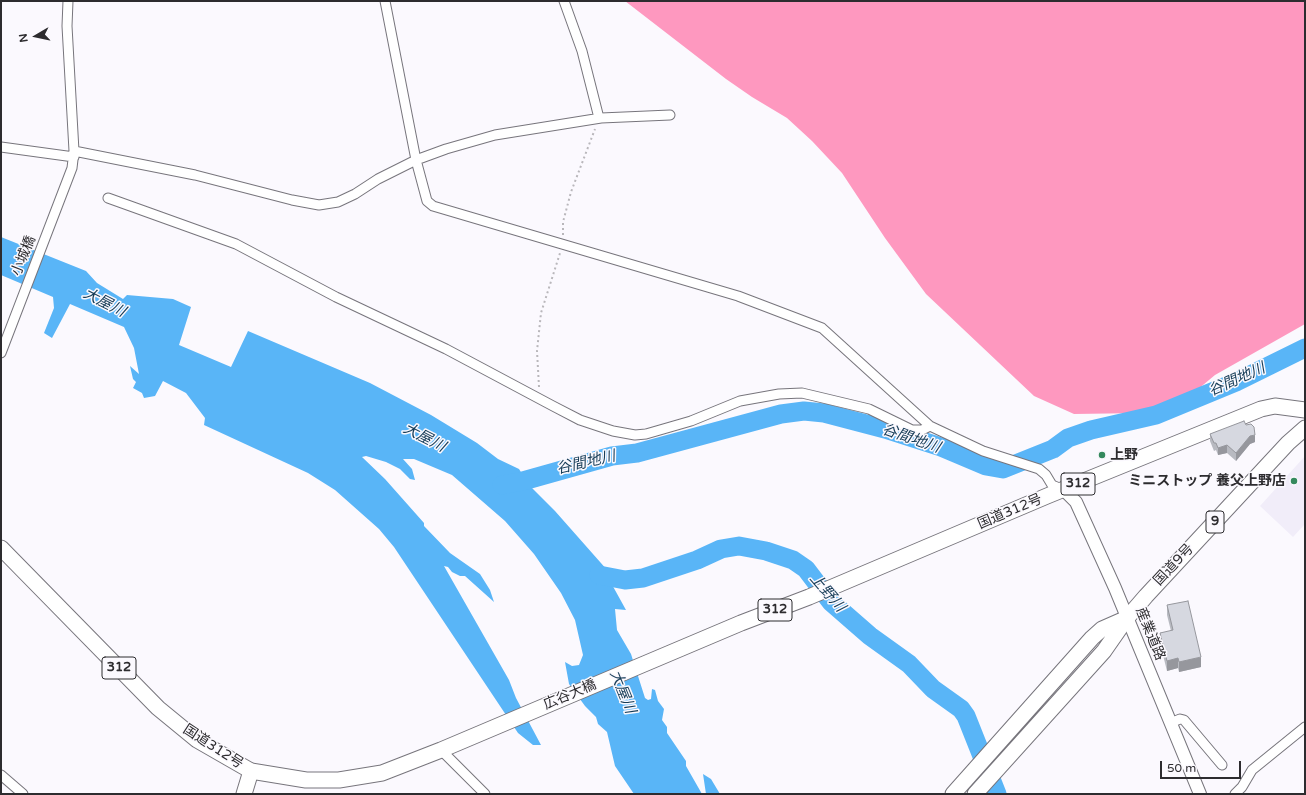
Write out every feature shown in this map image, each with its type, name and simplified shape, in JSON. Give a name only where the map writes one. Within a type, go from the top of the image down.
[{"type":"main road","name":"国道312号","points":[[740,623],[809,597],[1261,409],[1275,406],[1305,410]]},
{"type":"main road","name":"国道9号","points":[[979,790],[1104,652],[1127,618],[1146,596],[1283,449],[1305,428]]},
{"type":"main road","name":"国道312号","points":[[1,548],[158,708],[196,740],[251,771],[306,780],[339,780],[382,773],[443,750]]},
{"type":"main road","name":"国道9号","points":[[953,794],[1092,638],[1102,629],[1127,618]]},
{"type":"main road","name":"広谷大橋","points":[[443,750],[740,623]]},
{"type":"main road","points":[[244,794],[251,771]]},
{"type":"street","name":"小城橋","points":[[1,353],[72,168],[74,154],[67,26],[68,1]]},
{"type":"street","points":[[385,1],[416,160],[427,201],[434,206],[738,296],[822,328],[930,426],[983,451],[1039,469],[1046,475],[1052,485],[1064,490]]},
{"type":"street","points":[[564,1],[582,51],[599,118]]},
{"type":"street","points":[[1,147],[74,154],[195,175],[292,200],[319,204],[338,202],[355,194],[378,179],[416,160],[446,149],[496,135],[599,118],[670,115]]},
{"type":"street","points":[[108,198],[236,244],[336,297],[446,349],[580,420],[612,431],[635,435],[646,434],[691,421],[740,401],[779,394],[802,393],[869,409],[912,430],[922,430],[930,426]]},
{"type":"street","name":"産業道路","points":[[1064,490],[1076,502],[1127,618],[1200,794]]},
{"type":"street","points":[[1170,722],[1184,720],[1222,765]]},
{"type":"street","points":[[1235,794],[1242,787],[1252,770],[1305,727]]},
{"type":"street","points":[[443,750],[485,794]]},
{"type":"street","points":[[1,775],[23,794]]},
{"type":"path","points":[[541,400],[537,351],[541,313],[562,244],[563,222],[571,192],[599,118]]},
{"type":"shaded area","points":[[625,1],[1305,1],[1305,324],[1215,375],[1185,400],[1142,413],[1074,414],[1034,396],[926,294],[885,238],[842,173],[812,141],[787,118],[726,79]]},
{"type":"shaded area","name":"ミニストップ 養父上野店","points":[[1305,456],[1305,524],[1293,537],[1260,506]]},
{"type":"water","name":"大屋川","points":[[1,237],[86,271],[97,283],[123,299],[127,295],[173,299],[191,307],[179,345],[231,367],[248,331],[370,383],[431,415],[477,443],[498,459],[519,469],[530,486],[555,511],[608,571],[626,580],[610,581],[626,610],[615,609],[617,630],[631,654],[645,698],[648,700],[651,699],[652,689],[655,690],[658,701],[664,709],[662,720],[667,727],[667,733],[686,761],[686,766],[702,794],[634,794],[615,766],[607,732],[598,724],[596,717],[585,706],[569,684],[565,662],[572,666],[579,665],[583,655],[575,620],[561,593],[534,554],[505,521],[452,475],[414,459],[403,459],[412,469],[415,480],[410,479],[400,469],[386,462],[366,456],[362,457],[385,479],[424,523],[424,526],[450,553],[480,574],[490,590],[494,602],[465,576],[460,576],[452,572],[448,567],[444,566],[509,680],[516,698],[541,745],[533,745],[518,733],[394,547],[379,529],[335,490],[308,473],[204,425],[205,418],[186,393],[163,381],[155,396],[144,398],[142,393],[133,388],[136,382],[133,379],[130,366],[139,374],[134,348],[124,327],[70,304],[52,338],[44,333],[54,308],[53,297],[1,275]]},
{"type":"water","points":[[703,774],[711,779],[720,794],[706,794]]},
{"type":"building","points":[[1244,421],[1246,425],[1251,424],[1254,427],[1255,435],[1250,436],[1236,453],[1227,445],[1218,448],[1210,434]]},
{"type":"building","points":[[1188,601],[1201,657],[1179,662],[1178,658],[1167,661],[1160,633],[1173,630],[1167,605]]},
{"type":"waterway","name":"谷間地川","points":[[502,485],[523,481],[612,456],[637,453],[781,414],[804,411],[824,413],[885,429],[941,447],[986,466],[1003,469],[1053,449],[1068,438],[1091,430],[1156,415],[1236,382],[1305,348]]},
{"type":"waterway","name":"上野川","points":[[599,575],[625,580],[643,578],[697,560],[721,549],[739,546],[766,551],[793,560],[806,569],[831,602],[870,636],[909,664],[933,689],[961,709],[966,716],[997,794]]},
{"type":"place","name":"上野","points":[[1102,455]]},
{"type":"place","name":"ミニストップ 養父上野店","points":[[1294,481]]}]
